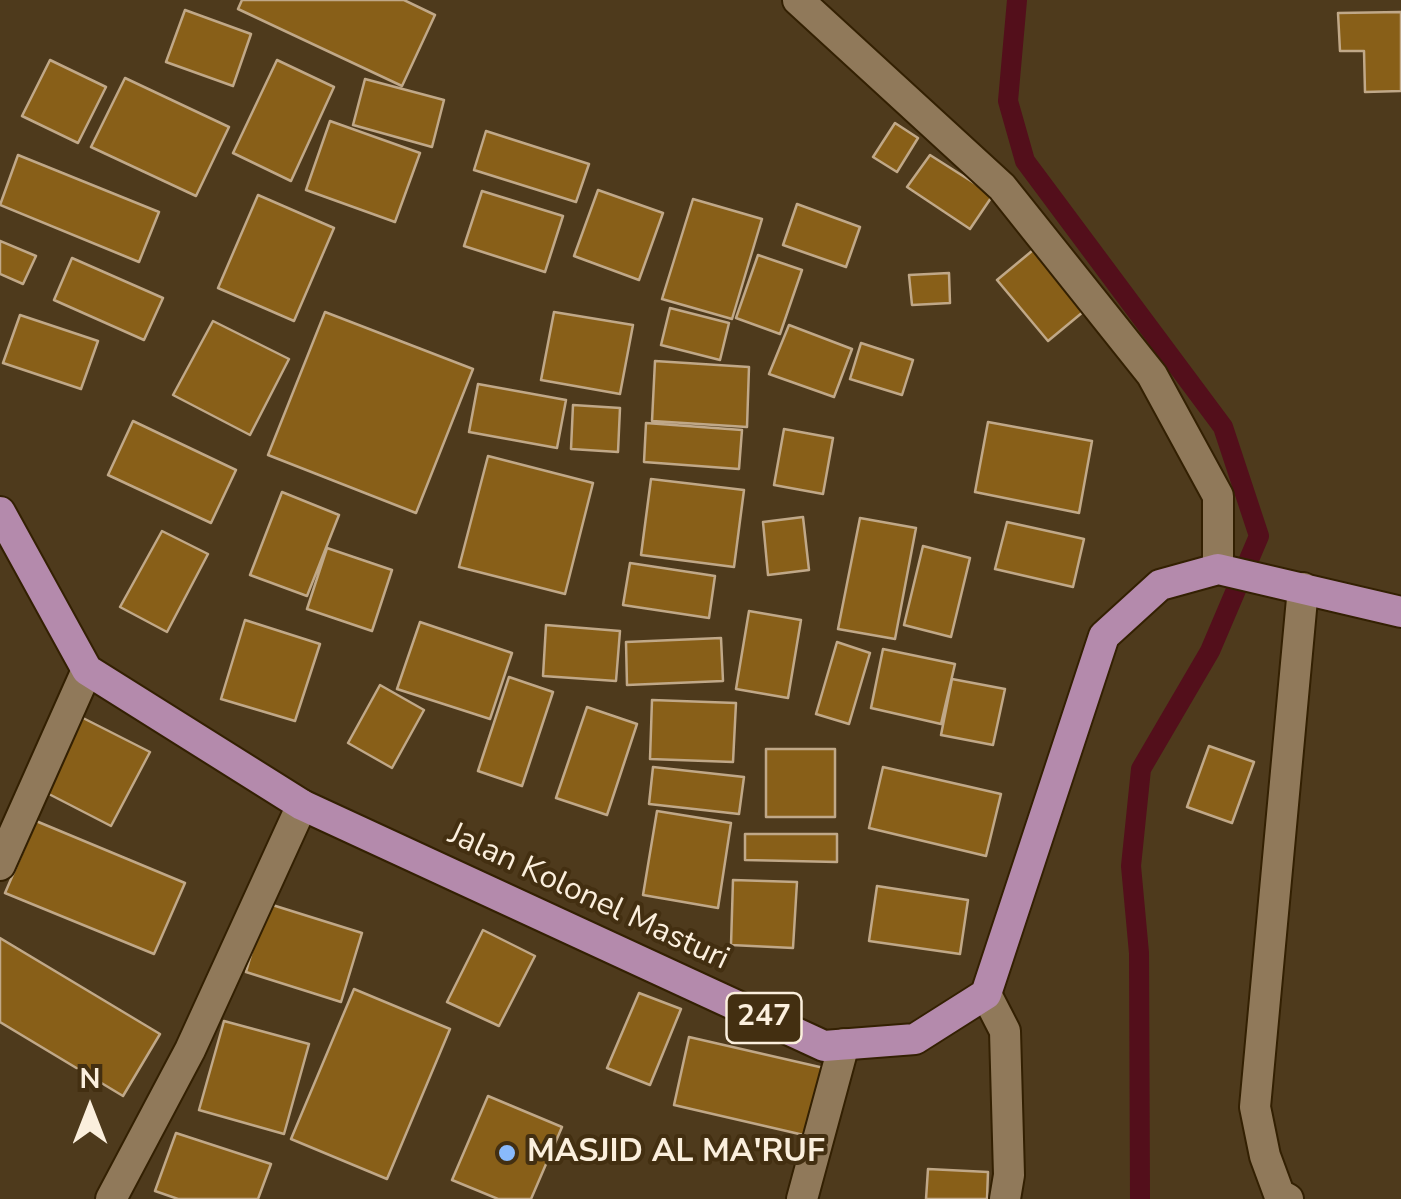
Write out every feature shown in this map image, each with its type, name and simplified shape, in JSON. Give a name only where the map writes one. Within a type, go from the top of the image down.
[{"type":"main road","name":"Jalan Kolonel Masturi","points":[[0,512],[86,670],[302,805],[824,1046],[915,1039],[986,994]]},
{"type":"main road","points":[[986,994],[1104,636],[1160,585],[1218,569],[1401,612]]},
{"type":"street","points":[[798,0],[1002,187],[1152,375],[1218,496],[1218,569]]},
{"type":"street","points":[[1288,1199],[1278,1194],[1255,1106],[1304,588]]},
{"type":"street","points":[[0,865],[86,670]]},
{"type":"street","points":[[111,1199],[190,1050],[302,805]]},
{"type":"street","points":[[986,994],[1006,1031],[1006,1199]]},
{"type":"street","points":[[802,1199],[844,1044]]},
{"type":"building","points":[[242,0],[404,0],[435,15],[402,86],[238,9]]},
{"type":"building","points":[[185,10],[251,34],[233,86],[166,62]]},
{"type":"building","points":[[1401,12],[1401,91],[1365,92],[1364,51],[1340,51],[1338,13]]},
{"type":"building","points":[[50,60],[106,87],[78,143],[22,116]]},
{"type":"building","points":[[277,60],[334,87],[291,181],[233,153]]},
{"type":"building","points":[[125,78],[229,127],[196,196],[91,147]]},
{"type":"building","points":[[365,79],[444,100],[432,147],[353,125]]},
{"type":"building","points":[[330,121],[420,153],[395,222],[306,190]]},
{"type":"building","points":[[895,123],[918,138],[897,172],[873,157]]},
{"type":"building","points":[[486,131],[589,164],[576,202],[474,170]]},
{"type":"building","points":[[18,155],[159,212],[139,262],[0,205]]},
{"type":"building","points":[[930,155],[993,195],[970,229],[907,187]]},
{"type":"building","points":[[598,190],[663,213],[639,280],[574,256]]},
{"type":"building","points":[[482,191],[563,216],[545,272],[464,246]]},
{"type":"building","points":[[258,195],[334,228],[294,321],[218,288]]},
{"type":"building","points":[[693,199],[762,219],[732,319],[662,299]]},
{"type":"building","points":[[797,204],[860,227],[846,267],[783,245]]},
{"type":"building","points":[[0,241],[36,256],[23,284],[0,274]]},
{"type":"building","points":[[1038,246],[1089,307],[1048,341],[997,280]]},
{"type":"building","points":[[758,255],[802,270],[780,334],[736,318]]},
{"type":"building","points":[[72,258],[163,298],[144,340],[54,300]]},
{"type":"building","points":[[949,273],[950,303],[912,305],[909,275]]},
{"type":"building","points":[[670,308],[729,323],[720,360],[661,345]]},
{"type":"building","points":[[325,312],[473,369],[416,513],[268,455]]},
{"type":"building","points":[[554,312],[633,325],[620,394],[541,380]]},
{"type":"building","points":[[20,315],[98,341],[81,389],[3,363]]},
{"type":"building","points":[[213,321],[289,359],[250,435],[173,395]]},
{"type":"building","points":[[789,325],[852,349],[834,397],[769,374]]},
{"type":"building","points":[[861,343],[913,360],[902,395],[850,379]]},
{"type":"building","points":[[655,361],[749,367],[747,427],[652,421]]},
{"type":"building","points":[[478,384],[566,400],[557,448],[469,432]]},
{"type":"building","points":[[573,405],[620,408],[618,452],[571,449]]},
{"type":"building","points":[[133,421],[236,470],[211,523],[108,475]]},
{"type":"building","points":[[988,422],[1092,441],[1079,513],[975,492]]},
{"type":"building","points":[[646,423],[742,430],[739,469],[644,462]]},
{"type":"building","points":[[784,429],[833,438],[823,494],[774,485]]},
{"type":"building","points":[[488,456],[593,483],[565,594],[459,567]]},
{"type":"building","points":[[651,479],[744,490],[734,567],[641,555]]},
{"type":"building","points":[[282,492],[339,515],[307,596],[250,575]]},
{"type":"building","points":[[803,517],[809,570],[768,575],[763,522]]},
{"type":"building","points":[[860,518],[916,528],[895,639],[838,629]]},
{"type":"building","points":[[1007,522],[1084,539],[1073,587],[995,569]]},
{"type":"building","points":[[162,531],[208,554],[167,632],[120,607]]},
{"type":"building","points":[[923,546],[970,558],[951,637],[904,625]]},
{"type":"building","points":[[327,548],[392,570],[372,631],[307,609]]},
{"type":"building","points":[[630,563],[715,576],[709,618],[623,605]]},
{"type":"building","points":[[749,611],[801,620],[788,698],[736,689]]},
{"type":"building","points":[[245,620],[320,644],[295,721],[221,699]]},
{"type":"building","points":[[420,622],[512,653],[490,719],[397,689]]},
{"type":"building","points":[[546,625],[620,631],[616,681],[543,676]]},
{"type":"building","points":[[721,638],[723,681],[627,685],[626,642]]},
{"type":"building","points":[[837,642],[870,653],[849,724],[816,714]]},
{"type":"building","points":[[883,649],[955,664],[941,724],[871,708]]},
{"type":"building","points":[[509,677],[553,692],[522,786],[478,771]]},
{"type":"building","points":[[952,679],[1005,689],[993,745],[941,735]]},
{"type":"building","points":[[380,685],[424,710],[392,768],[348,743]]},
{"type":"building","points":[[652,700],[736,703],[733,762],[650,759]]},
{"type":"building","points":[[587,707],[637,724],[607,815],[556,798]]},
{"type":"building","points":[[81,717],[150,752],[111,826],[43,791]]},
{"type":"building","points":[[1209,746],[1254,762],[1232,823],[1187,807]]},
{"type":"building","points":[[766,749],[835,749],[835,817],[766,817]]},
{"type":"building","points":[[653,767],[744,777],[739,814],[649,804]]},
{"type":"building","points":[[883,767],[1001,794],[986,856],[869,828]]},
{"type":"building","points":[[657,811],[731,823],[718,908],[643,895]]},
{"type":"building","points":[[36,821],[185,883],[154,954],[5,893]]},
{"type":"building","points":[[745,834],[837,834],[837,862],[745,860]]},
{"type":"building","points":[[733,880],[797,882],[793,948],[731,945]]},
{"type":"building","points":[[877,886],[968,900],[960,954],[869,941]]},
{"type":"building","points":[[266,903],[362,933],[341,1002],[246,972]]},
{"type":"building","points":[[483,930],[535,956],[499,1026],[447,1002]]},
{"type":"building","points":[[0,938],[160,1034],[123,1096],[0,1022]]},
{"type":"building","points":[[354,989],[450,1029],[387,1179],[291,1139]]},
{"type":"building","points":[[639,993],[681,1009],[650,1085],[607,1068]]},
{"type":"building","points":[[224,1021],[309,1044],[284,1134],[199,1110]]},
{"type":"building","points":[[689,1037],[824,1068],[808,1136],[674,1105]]},
{"type":"building","name":"MASJID AL MA'RUF","points":[[488,1096],[562,1127],[531,1199],[498,1199],[452,1180]]},
{"type":"building","points":[[176,1133],[271,1164],[258,1199],[178,1199],[155,1191]]},
{"type":"building","points":[[928,1169],[988,1172],[987,1199],[926,1199]]},
{"type":"waterway","points":[[1017,0],[1008,101],[1025,161],[1223,427],[1259,536],[1210,651],[1141,769],[1131,866],[1139,953],[1140,1199]]},
{"type":"place","name":"MASJID AL MA'RUF","points":[[507,1153]]}]
